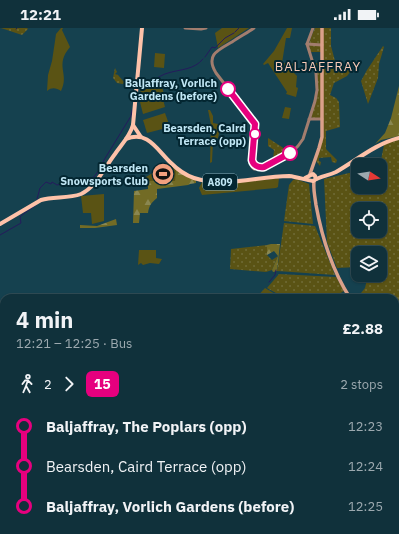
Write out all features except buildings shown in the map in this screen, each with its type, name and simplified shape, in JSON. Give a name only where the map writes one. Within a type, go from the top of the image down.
[{"type":"main road","points":[[0,224],[46,198],[77,195],[86,191],[126,139],[133,125],[142,28]]},
{"type":"main road","points":[[322,28],[321,141],[312,177],[322,235],[338,276],[348,294]]},
{"type":"main road","points":[[133,125],[141,136]]},
{"type":"main road","points":[[126,139],[141,136]]},
{"type":"main road","name":"A809","points":[[141,136],[156,147],[177,169],[199,179],[214,182],[289,176],[312,177],[334,173],[386,141],[399,138]]},
{"type":"street","points":[[185,28],[206,28]]},
{"type":"street","points":[[254,28],[217,51],[212,62],[216,73],[254,122],[255,166],[264,167],[296,148],[303,139],[316,97],[318,85],[307,44],[307,40],[313,28]]},
{"type":"street","points":[[307,44],[322,45]]},
{"type":"street","points":[[309,119],[322,119]]},
{"type":"shaded area","points":[[1,28],[27,28],[28,29],[22,35]]},
{"type":"shaded area","points":[[61,28],[63,28],[62,30],[70,47],[63,59],[63,85],[61,91],[54,88],[47,91],[48,75],[52,61],[56,34]]},
{"type":"shaded area","points":[[222,28],[249,28],[218,48],[215,33]]},
{"type":"shaded area","points":[[287,28],[292,28],[290,38],[286,38],[282,63],[297,64],[297,70],[293,72],[297,76],[296,87],[298,88],[296,97],[286,94],[287,92],[268,63],[263,64],[274,51]]},
{"type":"shaded area","points":[[315,28],[331,28],[331,46],[335,61],[351,71],[347,76],[334,83],[330,95],[336,98],[339,102],[340,127],[326,131],[326,149],[337,160],[336,163],[332,162],[331,157],[319,158],[319,161],[321,162],[320,166],[316,161],[322,139],[321,117],[320,119],[313,119],[311,117],[317,90],[317,77],[314,63],[321,63],[321,52],[310,52],[309,48],[311,37]]},
{"type":"shaded area","points":[[383,46],[378,78],[368,104],[361,81]]},
{"type":"shaded area","points":[[155,53],[165,54],[164,68],[154,67]]},
{"type":"shaded area","points":[[115,68],[117,72],[115,74],[118,75],[124,82],[123,84],[117,83],[113,78]]},
{"type":"shaded area","points":[[161,83],[165,107],[143,114],[140,102],[143,101],[140,89]]},
{"type":"shaded area","points":[[285,107],[291,108],[289,119],[282,118]]},
{"type":"shaded area","points":[[208,110],[210,110],[213,116],[213,123],[218,124],[220,129],[218,138],[213,141],[212,162],[210,163],[211,125]]},
{"type":"shaded area","points":[[165,113],[170,127],[147,133],[143,120]]},
{"type":"shaded area","points":[[268,138],[288,151],[273,160],[274,150],[268,146]]},
{"type":"shaded area","points":[[399,140],[399,294],[360,294],[365,288],[366,282],[387,282],[387,246],[351,246],[351,267],[337,268],[327,242],[324,179],[351,173],[351,194],[387,194],[387,158],[381,158],[384,145],[392,141]]},
{"type":"shaded area","name":"Bearsden Snowsports Club","points":[[168,163],[176,170],[175,181],[144,181],[143,179]]},
{"type":"shaded area","points":[[279,178],[278,187],[276,188],[202,195],[199,188],[202,182],[264,180]]},
{"type":"shaded area","points":[[296,179],[309,184],[313,224],[284,221],[289,185]]},
{"type":"shaded area","points":[[104,194],[104,221],[92,224],[91,213],[83,213],[81,196]]},
{"type":"shaded area","points":[[284,223],[315,226],[335,275],[277,271]]},
{"type":"shaded area","points":[[267,245],[267,255],[272,260],[278,256],[272,270],[266,272],[230,269],[231,249]]},
{"type":"shaded area","points":[[139,250],[156,250],[156,258],[162,259],[159,264],[150,263],[143,265],[141,263],[138,265]]},
{"type":"shaded area","points":[[279,274],[336,277],[344,291],[339,294],[278,294],[267,288]]},
{"type":"shaded area","points":[[265,288],[275,294],[260,294]]},
{"type":"green space","points":[[399,86],[399,136],[381,140],[375,144],[385,133],[391,118]]},
{"type":"green space","points":[[254,124],[251,157],[249,156],[250,135]]},
{"type":"green space","points":[[176,170],[196,180],[196,183],[157,189],[157,198],[153,201],[148,213],[140,213],[139,223],[133,223],[134,191],[148,189],[145,181],[153,181]]},
{"type":"green space","points":[[116,219],[117,225],[95,228],[80,228],[80,225],[97,226]]},
{"type":"green space","points":[[280,244],[277,271],[273,272],[272,270],[278,256],[274,251],[267,255],[267,245]]},
{"type":"waterway","points":[[235,32],[239,28]]},
{"type":"waterway","points":[[205,57],[212,47],[215,48],[225,38],[234,33]]},
{"type":"waterway","points":[[153,80],[166,74],[187,69],[196,65],[203,59]]},
{"type":"waterway","points":[[139,87],[151,81]]},
{"type":"waterway","points":[[100,168],[131,116],[132,110]]},
{"type":"waterway","points":[[37,199],[40,188],[46,182],[51,184],[52,182],[57,185],[94,177],[99,170]]},
{"type":"waterway","points":[[0,235],[21,223],[20,217],[36,205]]},
{"type":"waterway","points":[[269,282],[275,275],[276,270]]},
{"type":"bus line","name":"15","points":[[228,89],[255,124],[253,163],[261,168],[290,153]]},
{"type":"place","name":"Baljaffray, Vorlich Gardens (before)","points":[[228,89]]},
{"type":"place","name":"Bearsden, Caird Terrace (opp)","points":[[255,134]]},
{"type":"place","name":"Bearsden Snowsports Club","points":[[163,174]]},
{"type":"district","name":"BALJAFFRAY","points":[[318,66]]}]
